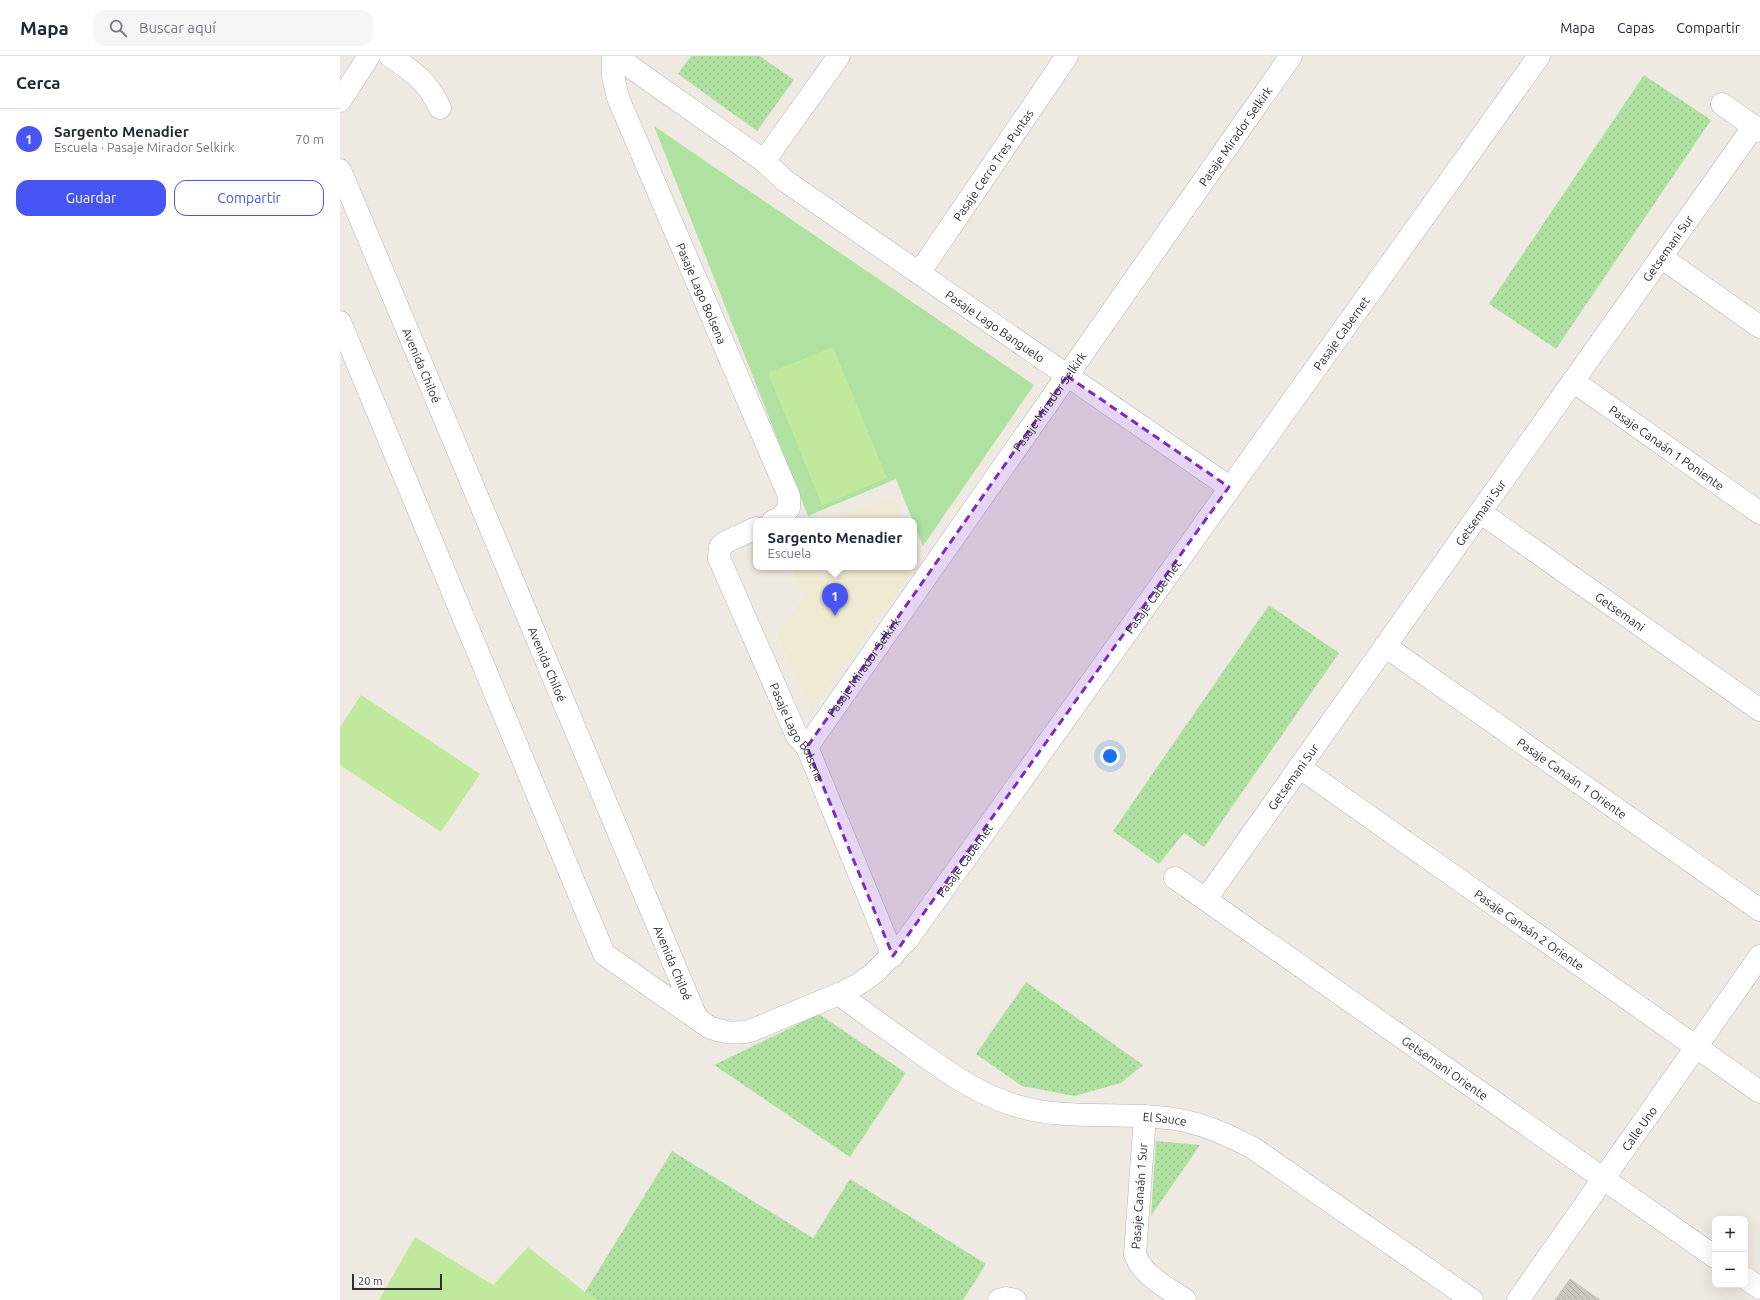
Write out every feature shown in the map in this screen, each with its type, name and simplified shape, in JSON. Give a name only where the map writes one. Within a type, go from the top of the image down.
[{"type":"street","points":[[340,100],[369,56]]},
{"type":"street","points":[[390,56],[419,76],[435,96],[440,108]]},
{"type":"street","name":"Pasaje Lago Bolsena","points":[[613,56],[613,76],[618,98],[789,496],[789,508],[781,518]]},
{"type":"street","points":[[617,56],[764,161],[839,56]]},
{"type":"street","name":"Pasaje Cerro Tres Puntas","points":[[919,273],[1067,56]]},
{"type":"street","name":"Pasaje Mirador Selkirk","points":[[807,747],[1291,56]]},
{"type":"street","name":"Pasaje Cabernet","points":[[697,1019],[709,1027],[724,1032],[750,1031],[839,994],[859,984],[893,956],[911,934],[1229,487],[1539,56]]},
{"type":"street","points":[[1722,104],[1757,128]]},
{"type":"street","name":"Getsemani Sur","points":[[1206,899],[1661,257],[1757,128]]},
{"type":"street","name":"Pasaje Lago Banguelo","points":[[764,161],[784,180],[1229,487]]},
{"type":"street","name":"Avenida Chiloé","points":[[340,170],[697,1019]]},
{"type":"street","points":[[1661,257],[1760,327]]},
{"type":"street","name":"Avenida Chiloé","points":[[340,322],[604,954],[697,1019]]},
{"type":"street","name":"Pasaje Canaán 1 Poniente","points":[[1573,381],[1760,513]]},
{"type":"street","name":"Getsemani","points":[[1480,512],[1760,710]]},
{"type":"street","name":"Pasaje Lago Bolsena","points":[[753,529],[724,543],[720,547],[719,558],[797,736],[807,747],[893,956]]},
{"type":"street","name":"Pasaje Canaán 1 Oriente","points":[[1385,646],[1760,910]]},
{"type":"street","name":"Pasaje Canaán 2 Oriente","points":[[1299,767],[1760,1092]]},
{"type":"street","name":"Getsemani Oriente","points":[[1175,878],[1712,1255]]},
{"type":"street","name":"Calle Uno","points":[[1518,1300],[1760,956]]},
{"type":"street","name":"El Sauce","points":[[839,994],[952,1076],[994,1098],[1017,1106],[1063,1114],[1145,1116],[1175,1119],[1207,1127],[1230,1136],[1253,1148],[1472,1300]]},
{"type":"street","name":"Pasaje Canaán 1 Sur","points":[[1145,1116],[1134,1246],[1135,1254],[1138,1263],[1143,1270],[1186,1300]]},
{"type":"street","points":[[1748,1280],[1760,1288]]},
{"type":"highlighted area","points":[[1067,376],[1229,487],[893,956],[807,747]]},
{"type":"shaded area","points":[[895,498],[903,518],[838,518]]},
{"type":"shaded area","points":[[917,553],[920,561],[917,565]]},
{"type":"shaded area","points":[[792,570],[913,570],[812,710],[777,634],[804,598]]},
{"type":"green space","points":[[691,56],[760,56],[794,80],[757,131],[678,74]]},
{"type":"green space","points":[[1644,75],[1711,120],[1556,349],[1489,304]]},
{"type":"green space","points":[[654,126],[1034,385],[923,546],[917,531],[917,518],[912,518],[896,479],[808,516]]},
{"type":"green space","points":[[833,347],[887,478],[822,505],[768,373]]},
{"type":"green space","points":[[1269,605],[1339,653],[1204,847],[1184,833],[1159,864],[1113,831]]},
{"type":"green space","points":[[361,695],[480,774],[441,832],[340,765],[340,727]]},
{"type":"green space","points":[[1026,982],[1143,1065],[1121,1083],[1074,1096],[1022,1086],[976,1054]]},
{"type":"green space","points":[[819,1014],[906,1073],[850,1157],[714,1065]]},
{"type":"green space","points":[[1156,1141],[1200,1145],[1151,1216]]},
{"type":"green space","points":[[672,1151],[813,1238],[850,1179],[986,1264],[963,1300],[598,1300],[585,1292]]},
{"type":"green space","points":[[415,1237],[493,1285],[528,1247],[585,1292],[598,1300],[379,1300]]},
{"type":"building","points":[[1570,1279],[1600,1300],[1555,1300]]},
{"type":"place","name":"Sargento Menadier","points":[[835,616]]}]
